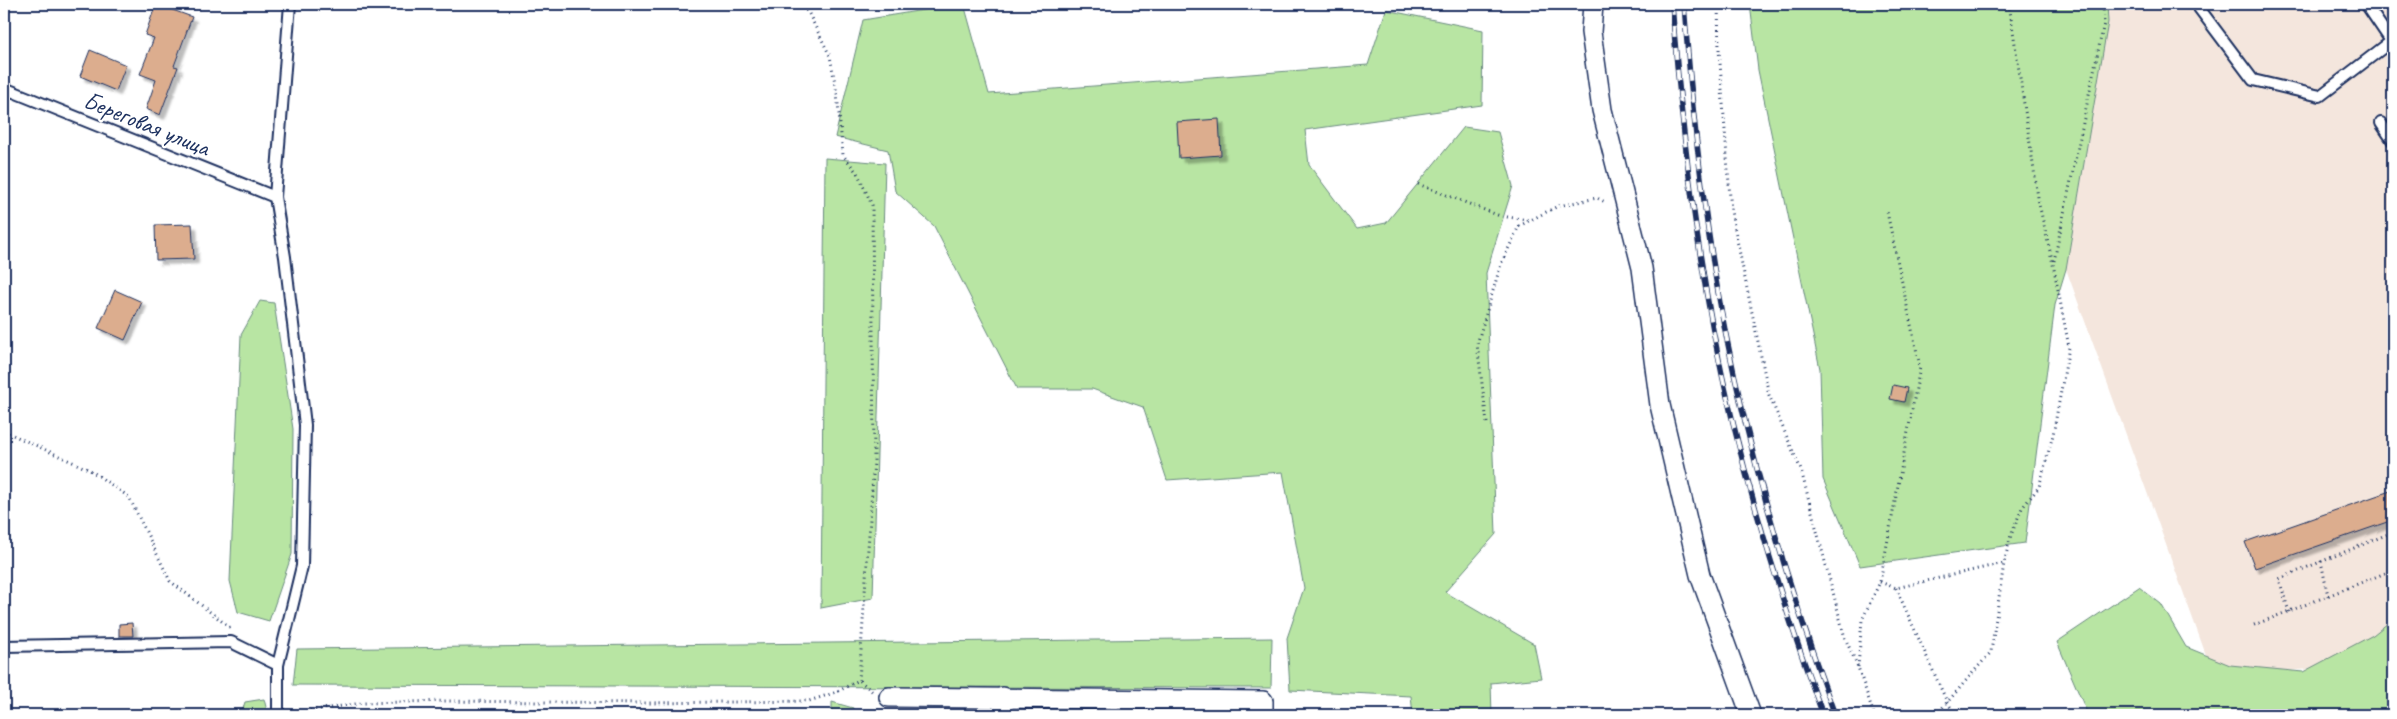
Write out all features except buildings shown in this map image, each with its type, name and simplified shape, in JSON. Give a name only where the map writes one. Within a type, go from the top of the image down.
[{"type":"street","points":[[1593,4],[1591,32],[1602,110],[1642,268],[1660,405],[1700,575],[1751,715]]},
{"type":"street","points":[[889,697],[1003,706],[1263,708]]},
{"type":"lane","points":[[278,715],[278,665],[302,566],[305,425],[285,257],[275,197],[290,4]]},
{"type":"lane","points":[[2196,4],[2253,80],[2320,96],[2392,40],[2366,4]]},
{"type":"lane","name":"Береговая улица","points":[[4,88],[275,197]]},
{"type":"lane","points":[[2381,123],[2393,141]]},
{"type":"lane","points":[[4,646],[231,642],[278,665]]},
{"type":"path","points":[[798,4],[808,12],[830,56],[837,94],[843,155],[858,174],[872,205],[874,461],[859,680]]},
{"type":"path","points":[[1718,4],[1719,50],[1731,211],[1769,395],[1801,470],[1844,638],[1858,667],[1874,715]]},
{"type":"path","points":[[1936,715],[1992,652],[2004,563],[2011,535],[2022,508],[2039,487],[2053,436],[2069,347],[2054,264],[2039,204],[2009,4]]},
{"type":"path","points":[[2054,264],[2104,23],[2103,4]]},
{"type":"path","points":[[1418,184],[1500,216],[1530,220]]},
{"type":"path","points":[[1487,423],[1477,344],[1501,264],[1519,226],[1558,206],[1597,198],[1628,214]]},
{"type":"path","points":[[1858,667],[1862,620],[1880,582],[1920,367],[1887,212]]},
{"type":"path","points":[[4,430],[90,470],[129,498],[170,582],[239,635]]},
{"type":"path","points":[[2289,612],[2279,579],[2393,532]]},
{"type":"path","points":[[2321,561],[2328,596]]},
{"type":"path","points":[[1880,582],[1896,588],[2004,563]]},
{"type":"path","points":[[2254,625],[2393,570]]},
{"type":"path","points":[[1896,588],[1947,702],[1956,715]]},
{"type":"path","points":[[859,680],[872,692],[889,697]]},
{"type":"path","points":[[296,715],[362,703],[446,700],[645,703],[809,701],[837,692],[859,680]]},
{"type":"shaded area","points":[[2107,4],[2393,4],[2393,662],[2214,677],[2066,269],[2108,22]]},
{"type":"green space","points":[[964,4],[989,94],[1368,65],[1386,10],[1483,30],[1482,105],[1305,130],[1309,165],[1357,229],[1386,223],[1464,127],[1498,132],[1513,186],[1486,273],[1496,534],[1445,592],[1534,644],[1541,678],[1491,683],[1492,715],[1413,715],[1411,696],[1290,690],[1287,638],[1304,588],[1283,472],[1167,480],[1143,407],[1092,389],[1017,389],[934,226],[895,191],[888,150],[835,137],[863,20]]},
{"type":"green space","points":[[1750,4],[2107,4],[2108,22],[2066,269],[2055,305],[2025,543],[1860,566],[1823,479],[1820,369],[1758,70]]},
{"type":"green space","points":[[825,158],[885,163],[873,598],[821,608]]},
{"type":"green space","points":[[260,301],[274,303],[293,429],[292,554],[269,621],[238,612],[230,581],[241,335]]},
{"type":"green space","points":[[2139,587],[2161,604],[2186,647],[2230,665],[2303,672],[2373,635],[2393,619],[2393,715],[2088,715],[2057,642]]},
{"type":"green space","points":[[1272,638],[1271,688],[293,685],[297,649]]},
{"type":"green space","points":[[264,699],[268,715],[241,715],[245,702]]},
{"type":"green space","points":[[832,702],[853,708],[853,715],[832,715]]},
{"type":"railway","points":[[1672,4],[1683,127],[1693,208],[1723,379],[1760,525],[1790,621],[1823,715]]},
{"type":"railway","points":[[1684,4],[1695,127],[1705,208],[1735,379],[1772,525],[1802,621],[1835,715]]}]
